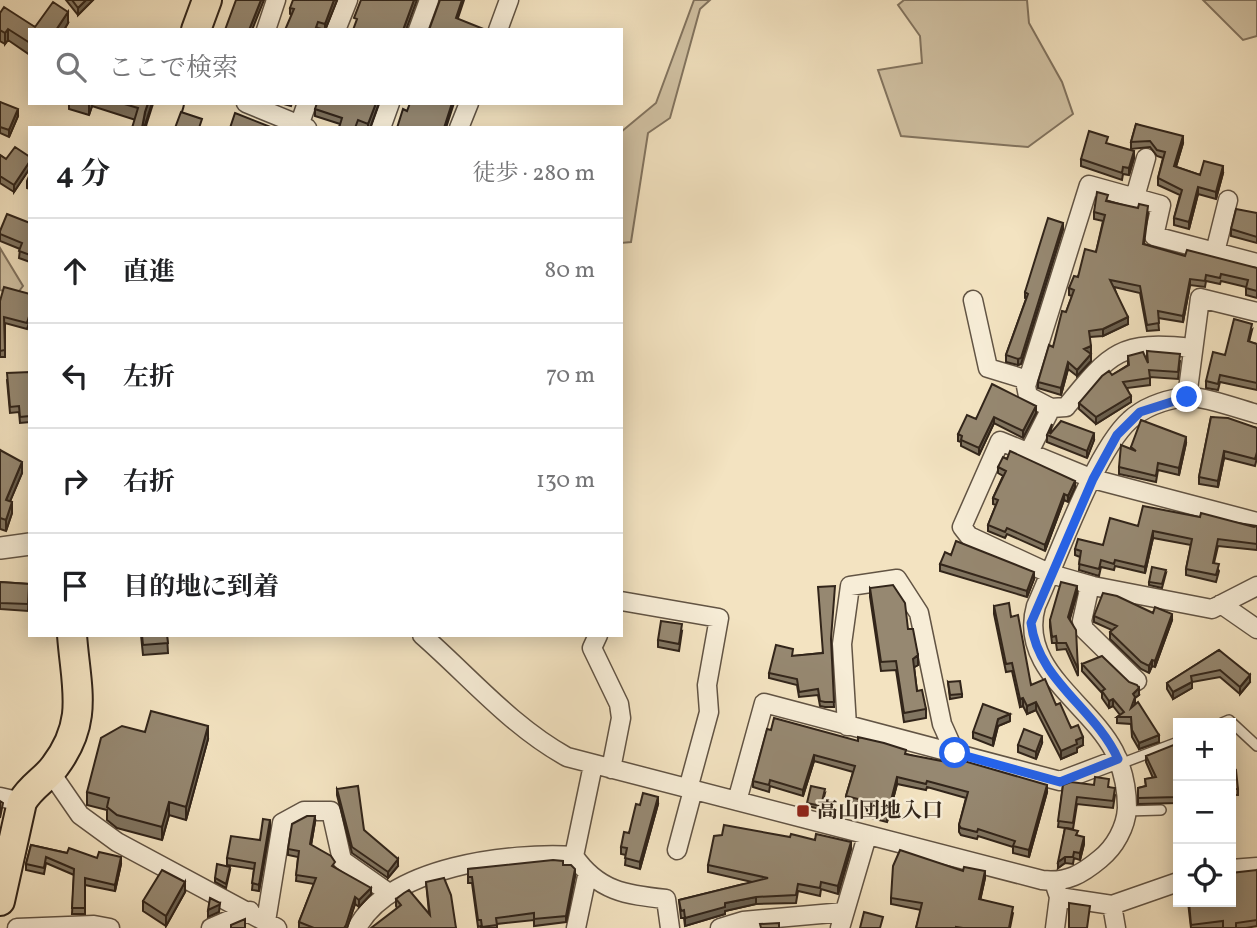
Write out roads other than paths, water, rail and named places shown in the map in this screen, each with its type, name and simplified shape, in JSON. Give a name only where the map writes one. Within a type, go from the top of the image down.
[{"type":"main road","points":[[197,28],[207,0]]},
{"type":"main road","points":[[162,126],[168,105]]},
{"type":"main road","points":[[0,901],[11,799],[51,773],[70,747],[77,723],[72,637]]},
{"type":"street","points":[[267,28],[276,0]]},
{"type":"street","points":[[337,28],[348,0]]},
{"type":"street","points":[[419,28],[429,0]]},
{"type":"street","points":[[499,28],[509,0]]},
{"type":"street","points":[[251,105],[303,125],[307,105]]},
{"type":"street","points":[[382,126],[389,105]]},
{"type":"street","points":[[460,126],[468,105]]},
{"type":"street","points":[[1135,197],[1146,158]]},
{"type":"street","points":[[1192,348],[1157,344],[1129,348],[1108,358],[1066,407],[1051,408],[1028,397],[1028,380],[1088,185],[1161,205],[1154,236],[1257,263]]},
{"type":"street","points":[[1215,252],[1228,200]]},
{"type":"street","points":[[1187,397],[1200,298],[1257,312]]},
{"type":"street","points":[[973,300],[988,368],[1028,380]]},
{"type":"street","points":[[1057,889],[1083,873],[1111,850],[1127,811],[1124,778],[1119,762],[1094,723],[1053,677],[1036,648],[1031,623],[1051,573],[1093,479],[1117,435],[1128,422],[1153,406],[1187,397],[1257,414]]},
{"type":"street","points":[[1029,452],[1051,408]]},
{"type":"street","points":[[1257,522],[1093,479],[1000,441],[962,527],[969,536],[1051,573],[1090,585],[1212,608],[1257,586]]},
{"type":"street","points":[[0,548],[28,544]]},
{"type":"street","points":[[847,726],[842,644],[850,586],[897,579],[919,612],[942,724],[955,753]]},
{"type":"street","points":[[1090,585],[1082,621],[1084,629],[1137,681]]},
{"type":"street","points":[[623,601],[719,618],[706,685],[709,712],[677,850]]},
{"type":"street","points":[[1221,604],[1257,629]]},
{"type":"street","points":[[424,637],[465,672],[511,720],[540,742],[567,757],[867,836],[1112,905],[1173,884]]},
{"type":"street","points":[[574,856],[602,767],[621,718],[619,704],[592,648],[597,637]]},
{"type":"street","points":[[737,802],[764,703],[1060,782],[1119,762]]},
{"type":"street","points":[[51,773],[80,815],[117,842],[272,925],[282,823],[303,811],[331,811],[342,860],[389,893]]},
{"type":"street","points":[[720,928],[776,917],[842,920],[867,836]]},
{"type":"street","points":[[357,928],[364,915],[403,884],[490,858],[546,854],[574,856]]},
{"type":"street","points":[[574,856],[587,876],[627,894],[666,899],[670,928]]},
{"type":"street","points":[[1236,869],[1257,867]]},
{"type":"street","points":[[576,928],[587,876]]},
{"type":"street","points":[[1055,928],[1057,889]]},
{"type":"street","points":[[1112,905],[1116,928]]},
{"type":"street","points":[[211,928],[250,911]]},
{"type":"street","points":[[16,928],[94,925],[110,928]]},
{"type":"lane","points":[[1236,727],[1257,746]]},
{"type":"lane","points":[[1119,762],[1173,744]]},
{"type":"lane","points":[[1127,811],[1161,810]]},
{"type":"place","name":"高山団地入口","points":[[803,811]]}]
